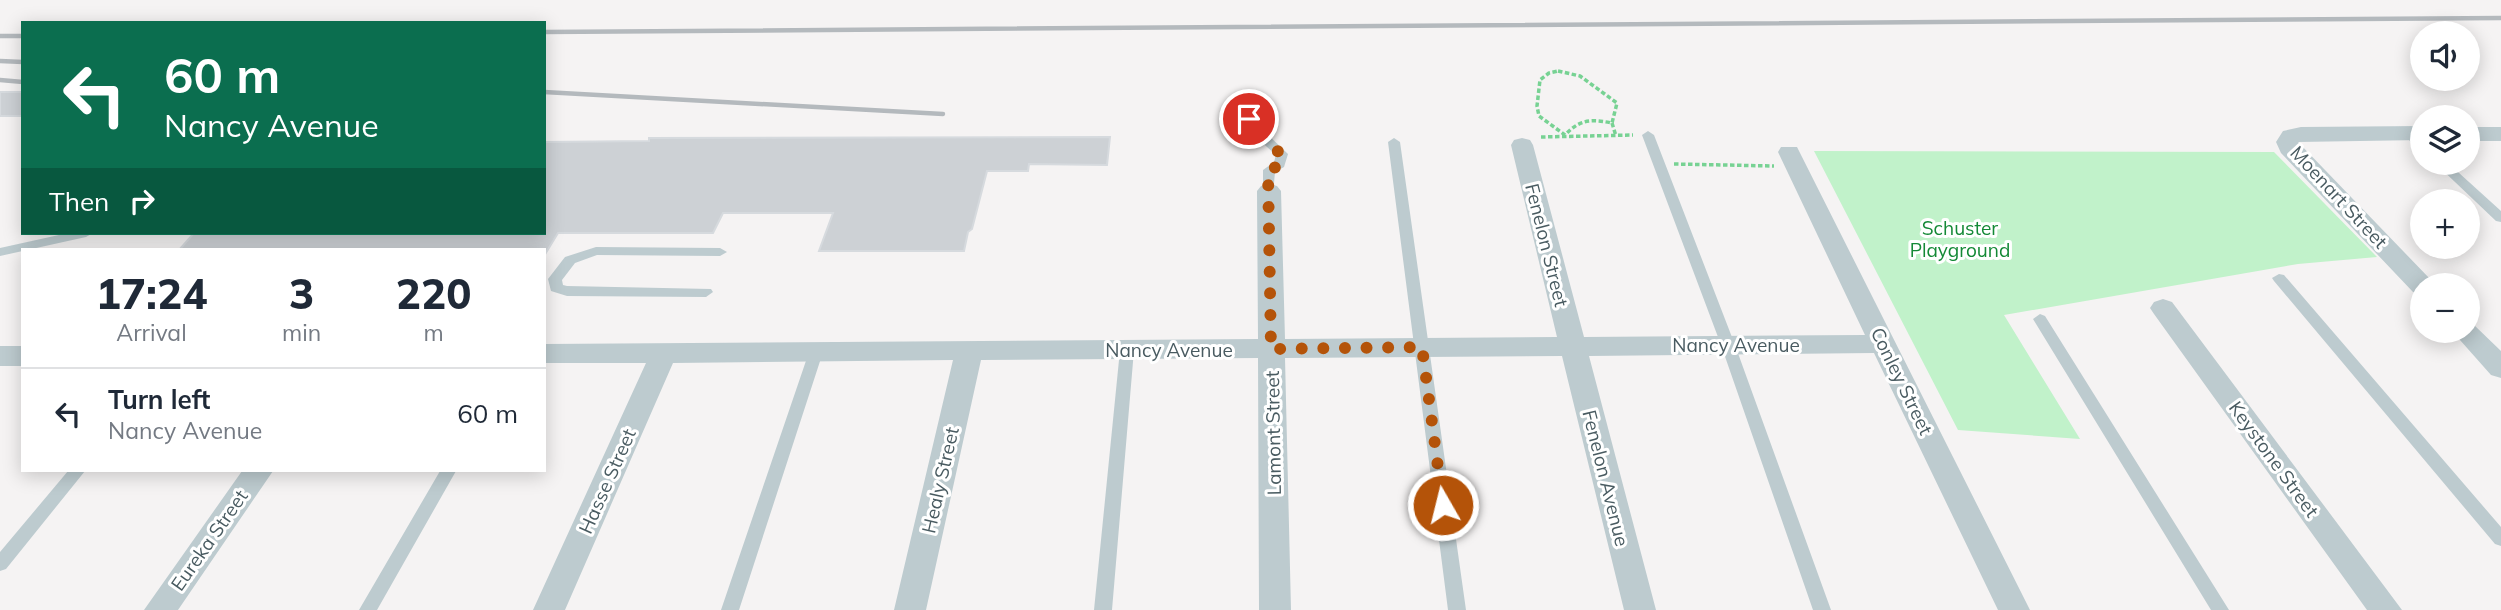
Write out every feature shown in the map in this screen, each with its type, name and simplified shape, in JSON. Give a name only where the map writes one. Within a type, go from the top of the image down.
[{"type":"street","name":"Moenart Street","points":[[2410,137],[2301,134],[2287,142],[2289,148],[2410,274]]},
{"type":"street","points":[[2480,134],[2501,134]]},
{"type":"street","name":"Fenelon Street","points":[[1522,145],[1572,346]]},
{"type":"street","name":"Conley Street","points":[[1794,162],[2014,610]]},
{"type":"street","name":"Lamont Street","points":[[1269,191],[1275,610]]},
{"type":"street","name":"Keystone Street","points":[[2163,309],[2386,610]]},
{"type":"street","points":[[2477,343],[2501,368]]},
{"type":"street","name":"Nancy Avenue","points":[[546,354],[1884,344]]},
{"type":"street","name":"Fenelon Avenue","points":[[1572,346],[1640,610]]},
{"type":"street","name":"Healy Street","points":[[910,610],[969,351]]},
{"type":"street","name":"Hasse Street","points":[[549,610],[664,353]]},
{"type":"street","points":[[0,356],[21,356]]},
{"type":"street","name":"Eureka Street","points":[[160,610],[257,472]]},
{"type":"lane","name":"Lamont Street","points":[[1246,111],[1260,134],[1278,149],[1283,157],[1280,164],[1269,170],[1269,191]]},
{"type":"lane","points":[[1648,135],[1728,345],[1822,610]]},
{"type":"lane","points":[[1394,142],[1457,610]]},
{"type":"lane","points":[[2454,175],[2501,218]]},
{"type":"lane","points":[[0,252],[77,235]]},
{"type":"lane","points":[[706,292],[568,291],[556,288],[555,279],[570,260],[596,251],[720,252]]},
{"type":"lane","points":[[2279,278],[2501,539]]},
{"type":"lane","points":[[2040,319],[2220,610]]},
{"type":"lane","points":[[1103,610],[1127,350]]},
{"type":"lane","points":[[730,610],[816,352]]},
{"type":"lane","points":[[0,564],[76,472]]},
{"type":"lane","points":[[368,610],[447,472]]},
{"type":"path","points":[[1565,135],[1539,117],[1537,106],[1540,80],[1553,71],[1562,70],[1599,86],[1617,103],[1612,123],[1616,136]]},
{"type":"path","points":[[1565,135],[1576,122],[1593,119],[1612,123]]},
{"type":"path","points":[[1522,145],[1522,142],[1536,137],[1648,135]]},
{"type":"path","points":[[1659,163],[1777,166],[1783,172],[1794,162]]},
{"type":"green space","name":"Schuster Playground","points":[[1814,151],[2274,152],[2377,257],[2298,264],[2004,315],[2080,439],[1958,430]]},
{"type":"building","points":[[0,92],[21,92],[21,116],[0,116]]},
{"type":"building","points":[[1110,137],[1107,165],[1029,164],[1028,171],[987,171],[964,251],[819,251],[833,213],[723,213],[713,233],[558,233],[546,253],[546,248],[181,248],[192,235],[546,235],[546,142],[649,141],[649,138]]},
{"type":"railway","points":[[546,32],[2501,18]]},
{"type":"railway","points":[[0,36],[21,36]]},
{"type":"railway","points":[[0,61],[21,62]]},
{"type":"railway","points":[[0,80],[21,82]]},
{"type":"railway","points":[[546,92],[943,114]]},
{"type":"route","points":[[1249,119],[1283,157],[1280,164],[1268,172],[1271,349],[1422,347],[1443,505]]}]
